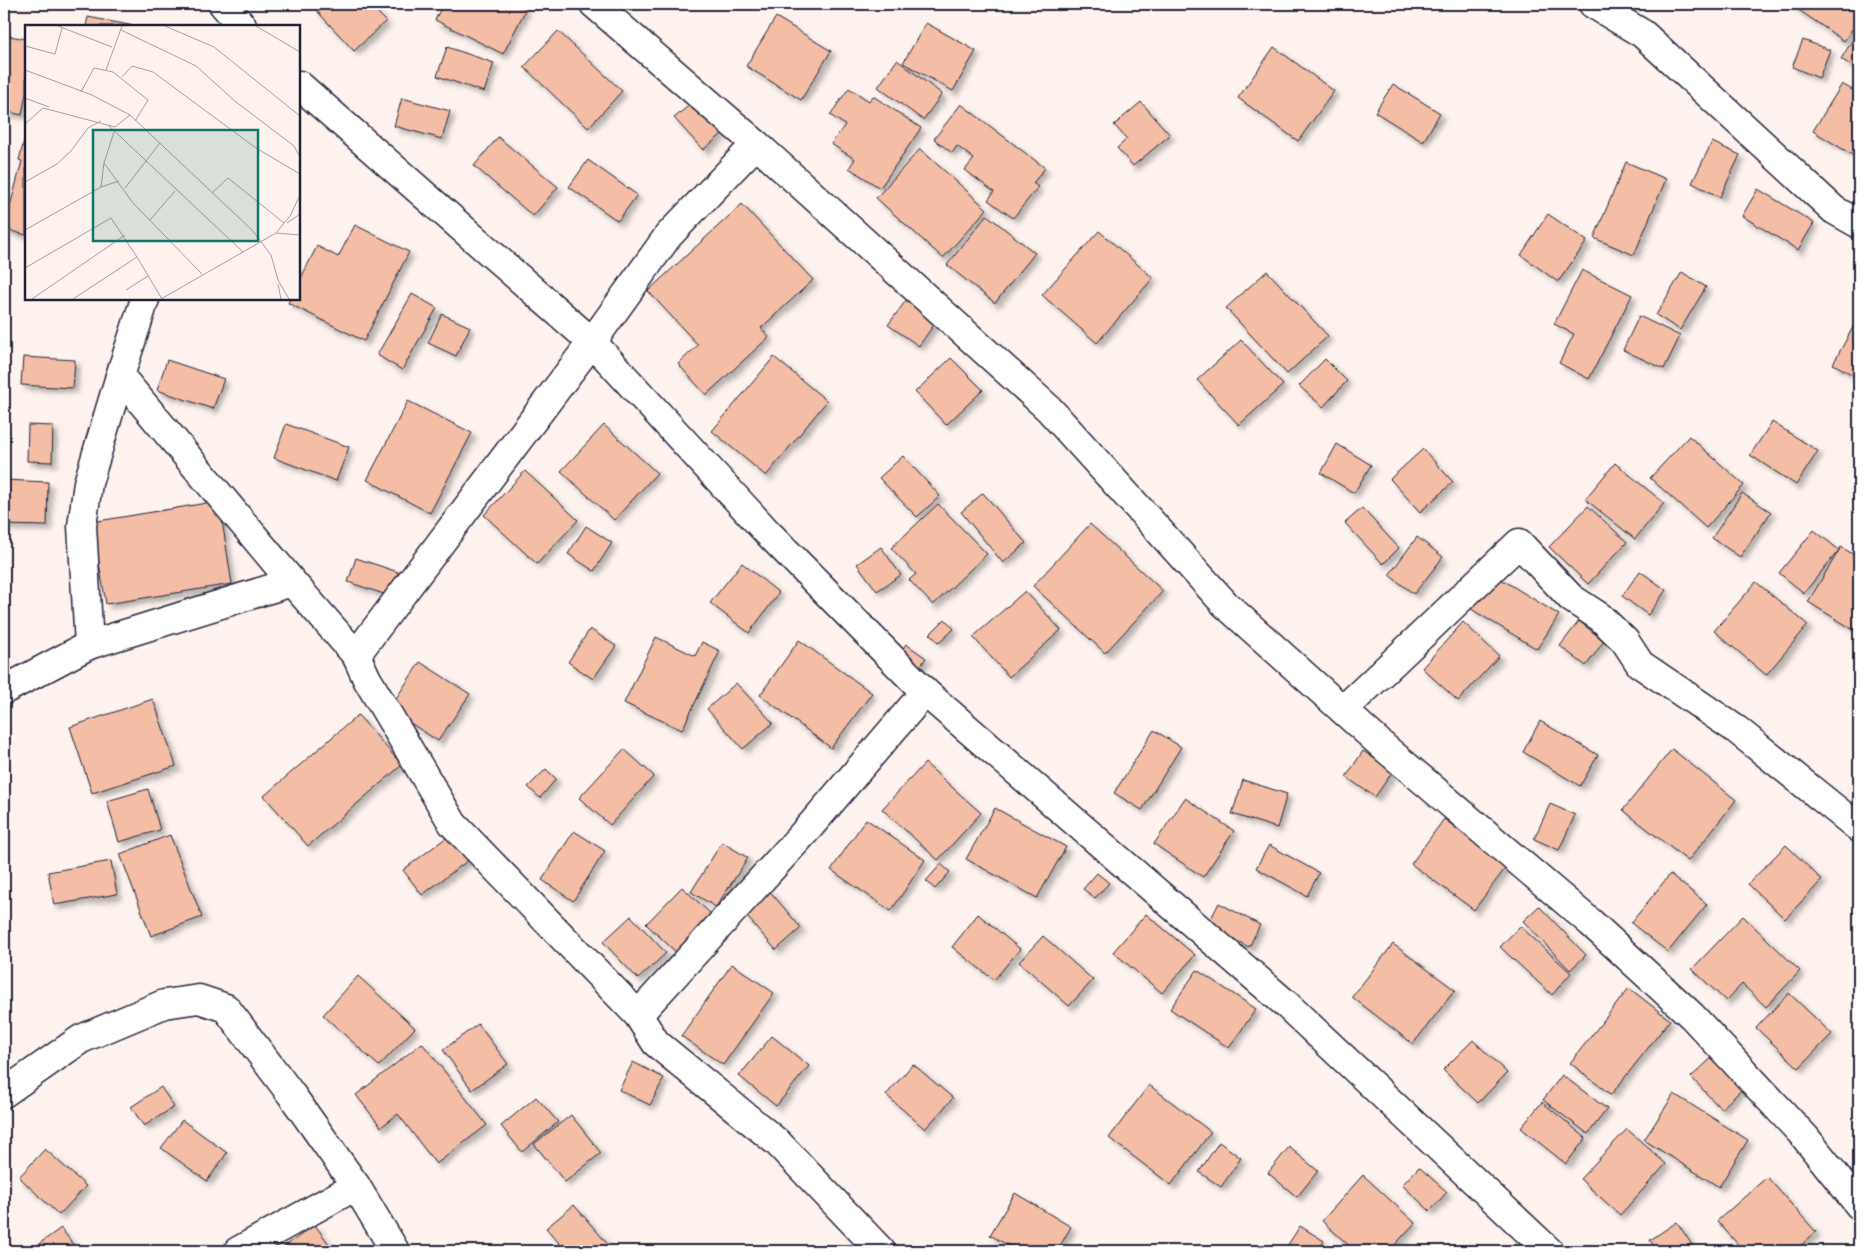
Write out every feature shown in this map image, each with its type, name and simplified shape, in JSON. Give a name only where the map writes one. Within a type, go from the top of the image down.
[{"type":"street","points":[[594,4],[756,144],[1049,409],[1226,605],[1343,710],[1590,922],[1692,1016],[1805,1137],[1859,1205]]},
{"type":"street","points":[[1593,4],[1643,34],[1834,210],[1859,224]]},
{"type":"street","points":[[300,86],[592,342],[767,532],[925,692],[1286,1004],[1550,1251]]},
{"type":"street","points":[[356,655],[592,342],[668,236],[756,144]]},
{"type":"street","points":[[89,645],[82,526],[88,483],[145,300]]},
{"type":"street","points":[[120,376],[292,582],[356,655],[367,679],[453,824],[638,1015],[656,1043],[778,1143],[881,1251]]},
{"type":"street","points":[[1343,710],[1518,543],[1571,598],[1600,617],[1625,641],[1640,664],[1737,730],[1859,828]]},
{"type":"street","points":[[4,690],[89,645],[292,582]]},
{"type":"street","points":[[638,1015],[812,824],[925,692]]},
{"type":"street","points":[[4,1092],[81,1039],[164,1004],[199,1000],[226,1008],[291,1094],[356,1186],[395,1251]]},
{"type":"street","points":[[238,1251],[356,1186]]},
{"type":"building","points":[[323,4],[369,4],[386,21],[354,51],[316,10]]},
{"type":"building","points":[[443,4],[516,4],[526,9],[503,54],[435,20]]},
{"type":"building","points":[[1790,4],[1859,4],[1859,19],[1844,41]]},
{"type":"building","points":[[88,17],[129,25],[86,25]]},
{"type":"building","points":[[776,17],[831,51],[801,100],[746,66]]},
{"type":"building","points":[[926,23],[976,51],[953,91],[903,63]]},
{"type":"building","points":[[1859,29],[1859,70],[1841,59]]},
{"type":"building","points":[[558,31],[622,91],[588,128],[524,67]]},
{"type":"building","points":[[4,35],[25,39],[25,98],[22,115],[4,111]]},
{"type":"building","points":[[1803,40],[1830,50],[1819,78],[1792,67]]},
{"type":"building","points":[[447,47],[494,63],[484,92],[437,76]]},
{"type":"building","points":[[1274,47],[1334,91],[1298,141],[1238,98]]},
{"type":"building","points":[[897,60],[942,94],[923,120],[878,87]]},
{"type":"building","points":[[1393,84],[1440,113],[1423,142],[1375,112]]},
{"type":"building","points":[[1842,84],[1859,94],[1859,159],[1813,131]]},
{"type":"building","points":[[849,88],[869,101],[873,96],[921,128],[880,188],[849,168],[855,159],[831,144],[845,125],[830,115]]},
{"type":"building","points":[[402,98],[450,111],[442,139],[394,126]]},
{"type":"building","points":[[693,102],[722,134],[703,150],[674,118]]},
{"type":"building","points":[[1141,102],[1170,135],[1133,166],[1117,148],[1127,139],[1114,125]]},
{"type":"building","points":[[961,104],[1045,168],[1033,183],[1038,187],[1013,218],[988,200],[994,192],[965,170],[974,159],[957,146],[952,153],[934,139]]},
{"type":"building","points":[[25,137],[25,235],[4,229],[22,161],[19,160]]},
{"type":"building","points":[[498,137],[558,187],[533,216],[474,166]]},
{"type":"building","points":[[1712,142],[1740,155],[1720,197],[1692,183]]},
{"type":"building","points":[[920,149],[987,209],[943,258],[876,198]]},
{"type":"building","points":[[588,160],[637,195],[618,221],[569,187]]},
{"type":"building","points":[[1626,162],[1666,179],[1634,255],[1594,238]]},
{"type":"building","points":[[1758,189],[1814,223],[1798,250],[1742,216]]},
{"type":"building","points":[[742,204],[813,280],[761,328],[769,337],[706,395],[678,364],[698,345],[648,291]]},
{"type":"building","points":[[1548,214],[1587,241],[1558,282],[1521,255]]},
{"type":"building","points":[[987,215],[1035,253],[995,303],[947,265]]},
{"type":"building","points":[[355,225],[409,252],[364,341],[288,303],[290,300],[300,300],[300,280],[317,246],[338,257]]},
{"type":"building","points":[[1099,231],[1153,278],[1097,343],[1042,295]]},
{"type":"building","points":[[1582,270],[1632,295],[1589,379],[1559,363],[1574,334],[1554,324]]},
{"type":"building","points":[[1267,271],[1328,336],[1287,374],[1226,308]]},
{"type":"building","points":[[1682,272],[1706,287],[1680,330],[1656,315]]},
{"type":"building","points":[[412,294],[437,308],[402,370],[377,355]]},
{"type":"building","points":[[907,299],[937,320],[919,346],[888,325]]},
{"type":"building","points":[[442,314],[470,327],[456,356],[428,343]]},
{"type":"building","points":[[1639,316],[1680,336],[1664,369],[1623,350]]},
{"type":"building","points":[[1859,316],[1859,378],[1833,364]]},
{"type":"building","points":[[1241,340],[1283,385],[1239,425],[1197,380]]},
{"type":"building","points":[[23,357],[75,360],[73,388],[21,385]]},
{"type":"building","points":[[774,357],[827,401],[766,476],[712,431]]},
{"type":"building","points":[[951,358],[983,390],[946,425],[915,392]]},
{"type":"building","points":[[1325,359],[1347,381],[1323,407],[1299,386]]},
{"type":"building","points":[[167,360],[224,379],[213,409],[157,390]]},
{"type":"building","points":[[408,401],[472,433],[430,513],[367,480]]},
{"type":"building","points":[[1772,422],[1818,451],[1796,485],[1750,455]]},
{"type":"building","points":[[286,424],[349,447],[336,481],[274,458]]},
{"type":"building","points":[[28,425],[53,426],[52,462],[27,461]]},
{"type":"building","points":[[604,425],[657,473],[614,520],[561,471]]},
{"type":"building","points":[[1689,436],[1744,485],[1706,528],[1650,478]]},
{"type":"building","points":[[1337,444],[1371,465],[1354,493],[1321,473]]},
{"type":"building","points":[[1423,449],[1453,482],[1420,512],[1390,479]]},
{"type":"building","points":[[903,456],[940,496],[917,517],[879,478]]},
{"type":"building","points":[[1615,463],[1664,503],[1635,539],[1585,499]]},
{"type":"building","points":[[525,471],[578,520],[537,564],[484,515]]},
{"type":"building","points":[[4,480],[48,482],[47,526],[4,525]]},
{"type":"building","points":[[983,493],[1026,543],[1003,563],[961,512]]},
{"type":"building","points":[[1742,493],[1771,512],[1740,557],[1712,538]]},
{"type":"building","points":[[219,501],[232,584],[106,604],[92,522]]},
{"type":"building","points":[[938,504],[987,554],[933,605],[909,580],[916,574],[891,548]]},
{"type":"building","points":[[1588,506],[1627,542],[1588,584],[1549,547]]},
{"type":"building","points":[[1362,508],[1399,548],[1383,564],[1345,523]]},
{"type":"building","points":[[1090,524],[1163,591],[1105,653],[1033,586]]},
{"type":"building","points":[[586,526],[612,543],[594,571],[568,554]]},
{"type":"building","points":[[1814,530],[1839,550],[1804,593],[1779,573]]},
{"type":"building","points":[[1417,537],[1443,557],[1414,594],[1389,575]]},
{"type":"building","points":[[881,547],[901,575],[877,591],[857,564]]},
{"type":"building","points":[[1841,547],[1859,558],[1859,622],[1854,630],[1808,602]]},
{"type":"building","points":[[356,558],[398,572],[390,596],[348,582]]},
{"type":"building","points":[[742,563],[779,593],[749,633],[710,603]]},
{"type":"building","points":[[1640,571],[1666,590],[1648,615],[1622,596]]},
{"type":"building","points":[[1493,574],[1559,615],[1537,649],[1471,609]]},
{"type":"building","points":[[1756,582],[1808,625],[1766,675],[1714,631]]},
{"type":"building","points":[[1025,591],[1061,630],[1009,677],[973,637]]},
{"type":"building","points":[[945,619],[954,629],[939,643],[930,634]]},
{"type":"building","points":[[1579,621],[1604,641],[1586,666],[1560,646]]},
{"type":"building","points":[[1463,622],[1499,656],[1458,701],[1422,668]]},
{"type":"building","points":[[590,629],[616,646],[593,679],[568,662]]},
{"type":"building","points":[[656,637],[695,656],[702,642],[720,651],[682,730],[624,703]]},
{"type":"building","points":[[799,640],[872,693],[831,748],[760,695]]},
{"type":"building","points":[[906,644],[926,658],[918,670],[898,656]]},
{"type":"building","points":[[420,662],[470,694],[438,741],[389,709]]},
{"type":"building","points":[[736,683],[773,723],[743,749],[707,709]]},
{"type":"building","points":[[153,699],[176,766],[92,793],[70,727]]},
{"type":"building","points":[[358,715],[402,765],[308,846],[264,796]]},
{"type":"building","points":[[1540,721],[1598,755],[1580,786],[1523,752]]},
{"type":"building","points":[[1154,730],[1181,747],[1142,810],[1114,793]]},
{"type":"building","points":[[624,749],[654,776],[610,825],[579,798]]},
{"type":"building","points":[[1672,749],[1736,800],[1688,861],[1623,810]]},
{"type":"building","points":[[1363,751],[1393,771],[1375,797],[1346,777]]},
{"type":"building","points":[[925,763],[981,813],[938,860],[882,809]]},
{"type":"building","points":[[546,769],[556,779],[540,798],[528,787]]},
{"type":"building","points":[[1243,780],[1287,794],[1277,828],[1232,814]]},
{"type":"building","points":[[148,789],[160,830],[119,842],[107,801]]},
{"type":"building","points":[[1185,798],[1234,831],[1203,877],[1154,844]]},
{"type":"building","points":[[1550,804],[1575,815],[1559,850],[1534,839]]},
{"type":"building","points":[[995,808],[1066,847],[1037,898],[966,859]]},
{"type":"building","points":[[866,819],[925,860],[891,911],[831,870]]},
{"type":"building","points":[[1444,819],[1507,866],[1474,910],[1411,864]]},
{"type":"building","points":[[574,831],[605,851],[573,901],[542,880]]},
{"type":"building","points":[[451,834],[470,859],[422,895],[403,870]]},
{"type":"building","points":[[170,835],[202,917],[151,936],[120,854]]},
{"type":"building","points":[[722,842],[748,858],[716,907],[691,892]]},
{"type":"building","points":[[1269,845],[1319,873],[1307,896],[1256,868]]},
{"type":"building","points":[[1786,845],[1822,880],[1785,919],[1748,884]]},
{"type":"building","points":[[111,861],[117,894],[54,905],[48,872]]},
{"type":"building","points":[[941,864],[950,872],[935,889],[926,881]]},
{"type":"building","points":[[1097,873],[1109,883],[1095,898],[1083,889]]},
{"type":"building","points":[[1670,874],[1707,904],[1668,952],[1631,923]]},
{"type":"building","points":[[682,887],[713,916],[677,953],[646,924]]},
{"type":"building","points":[[768,889],[801,928],[776,950],[742,911]]},
{"type":"building","points":[[1219,903],[1260,925],[1249,947],[1207,926]]},
{"type":"building","points":[[1539,906],[1586,955],[1570,970],[1523,921]]},
{"type":"building","points":[[978,914],[1020,949],[994,980],[952,947]]},
{"type":"building","points":[[1146,914],[1195,955],[1162,993],[1113,952]]},
{"type":"building","points":[[631,916],[666,953],[638,979],[603,942]]},
{"type":"building","points":[[1743,916],[1800,971],[1766,1007],[1742,984],[1726,1001],[1692,969]]},
{"type":"building","points":[[1520,926],[1571,973],[1552,995],[1500,947]]},
{"type":"building","points":[[1043,936],[1093,980],[1069,1006],[1019,962]]},
{"type":"building","points":[[1393,944],[1455,990],[1413,1044],[1352,997]]},
{"type":"building","points":[[732,964],[774,993],[723,1065],[681,1036]]},
{"type":"building","points":[[1197,970],[1256,1009],[1229,1048],[1170,1009]]},
{"type":"building","points":[[358,976],[415,1028],[379,1066],[323,1015]]},
{"type":"building","points":[[1629,988],[1670,1020],[1611,1095],[1570,1063]]},
{"type":"building","points":[[1789,993],[1832,1034],[1799,1068],[1756,1028]]},
{"type":"building","points":[[478,1024],[508,1064],[472,1090],[443,1050]]},
{"type":"building","points":[[772,1036],[809,1066],[776,1106],[739,1076]]},
{"type":"building","points":[[1473,1040],[1507,1073],[1478,1103],[1443,1070]]},
{"type":"building","points":[[422,1043],[487,1125],[436,1164],[398,1114],[381,1127],[356,1095]]},
{"type":"building","points":[[1718,1052],[1748,1084],[1721,1109],[1691,1077]]},
{"type":"building","points":[[633,1062],[664,1078],[650,1105],[619,1090]]},
{"type":"building","points":[[913,1064],[953,1098],[925,1129],[886,1095]]},
{"type":"building","points":[[1562,1075],[1607,1109],[1588,1134],[1543,1100]]},
{"type":"building","points":[[1149,1085],[1211,1132],[1171,1185],[1109,1138]]},
{"type":"building","points":[[161,1087],[174,1107],[144,1126],[131,1107]]},
{"type":"building","points":[[1674,1094],[1748,1140],[1719,1187],[1644,1140]]},
{"type":"building","points":[[536,1097],[558,1122],[522,1152],[501,1126]]},
{"type":"building","points":[[1542,1102],[1586,1138],[1566,1164],[1521,1128]]},
{"type":"building","points":[[571,1115],[601,1153],[565,1182],[534,1144]]},
{"type":"building","points":[[182,1120],[227,1153],[207,1181],[161,1148]]},
{"type":"building","points":[[1627,1129],[1666,1164],[1620,1215],[1580,1179]]},
{"type":"building","points":[[1219,1142],[1241,1158],[1221,1187],[1199,1172]]},
{"type":"building","points":[[1289,1147],[1318,1171],[1297,1197],[1268,1173]]},
{"type":"building","points":[[45,1149],[86,1186],[59,1215],[19,1177]]},
{"type":"building","points":[[1419,1167],[1447,1192],[1430,1211],[1402,1185]]},
{"type":"building","points":[[1363,1175],[1415,1223],[1389,1251],[1355,1251],[1322,1221]]},
{"type":"building","points":[[1767,1177],[1816,1232],[1794,1251],[1744,1251],[1717,1221]]},
{"type":"building","points":[[1015,1193],[1071,1227],[1057,1251],[1018,1251],[990,1235]]},
{"type":"building","points":[[574,1205],[612,1249],[609,1251],[566,1251],[546,1228]]},
{"type":"building","points":[[1677,1222],[1696,1251],[1657,1251],[1650,1240]]},
{"type":"building","points":[[315,1225],[334,1251],[278,1251]]},
{"type":"building","points":[[1300,1226],[1324,1241],[1318,1251],[1284,1251]]},
{"type":"building","points":[[61,1228],[78,1251],[29,1251]]}]
